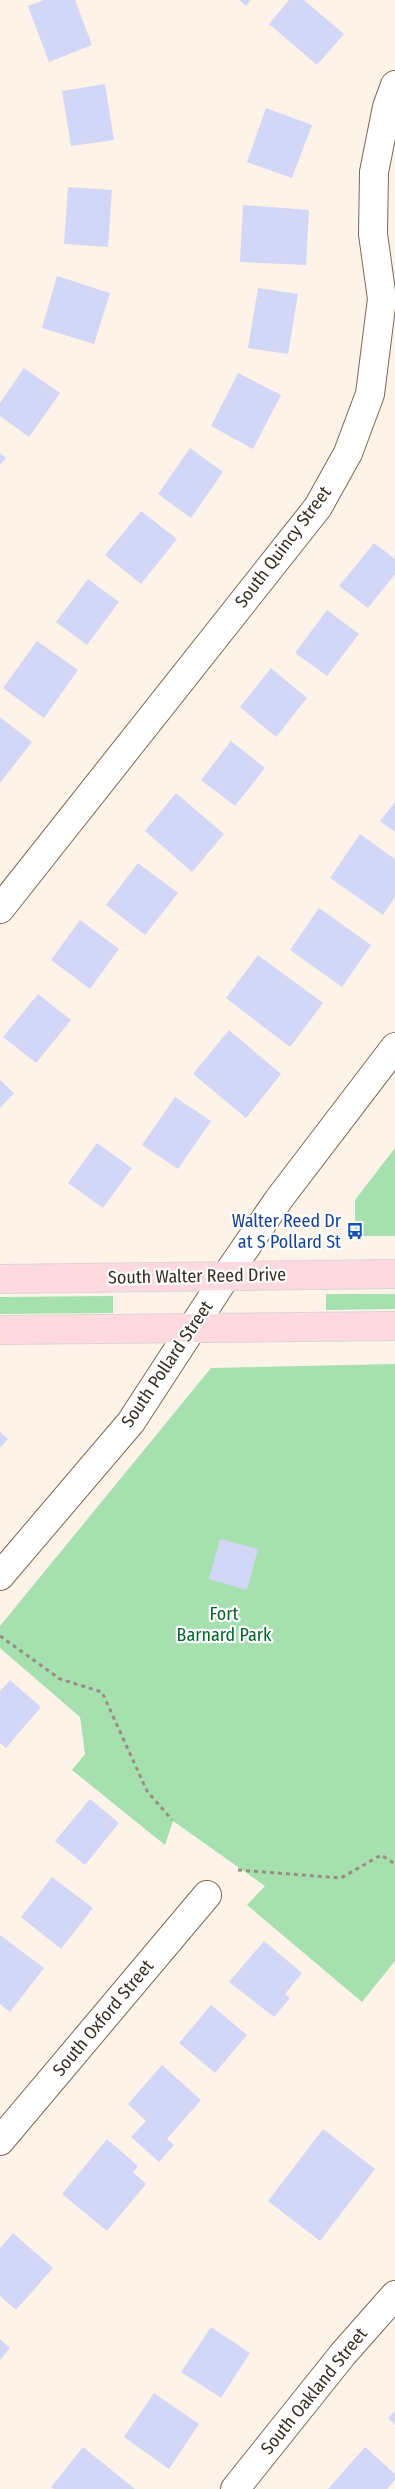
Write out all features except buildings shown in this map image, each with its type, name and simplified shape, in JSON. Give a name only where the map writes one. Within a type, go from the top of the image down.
[{"type":"main road","name":"South Walter Reed Drive","points":[[0,1279],[395,1274]]},
{"type":"main road","points":[[0,1330],[395,1326]]},
{"type":"street","name":"South Quincy Street","points":[[0,909],[318,507],[348,452],[370,394],[382,299],[373,234],[374,172],[387,107],[395,85]]},
{"type":"street","name":"South Pollard Street","points":[[0,1576],[131,1422],[226,1276],[279,1199],[395,1047]]},
{"type":"street","name":"South Oxford Street","points":[[0,2141],[207,1895]]},
{"type":"street","name":"South Oakland Street","points":[[234,2489],[343,2354],[395,2295]]},
{"type":"path","points":[[0,1636],[60,1679],[102,1692],[147,1791],[172,1820]]},
{"type":"path","points":[[238,1870],[341,1878],[381,1855],[395,1864]]},
{"type":"green space","points":[[395,1148],[395,1236],[355,1236],[355,1200]]},
{"type":"green space","points":[[326,1294],[395,1294],[395,1309],[326,1310]]},
{"type":"green space","points":[[113,1296],[113,1313],[0,1314],[0,1297]]},
{"type":"green space","name":"Fort Barnard Park","points":[[395,1364],[395,1961],[362,2002],[247,1905],[265,1886],[173,1821],[165,1845],[72,1770],[85,1754],[80,1717],[0,1648],[0,1626],[211,1368]]},
{"type":"place","name":"Walter Reed Dr at S Pollard St","points":[[355,1231]]}]
